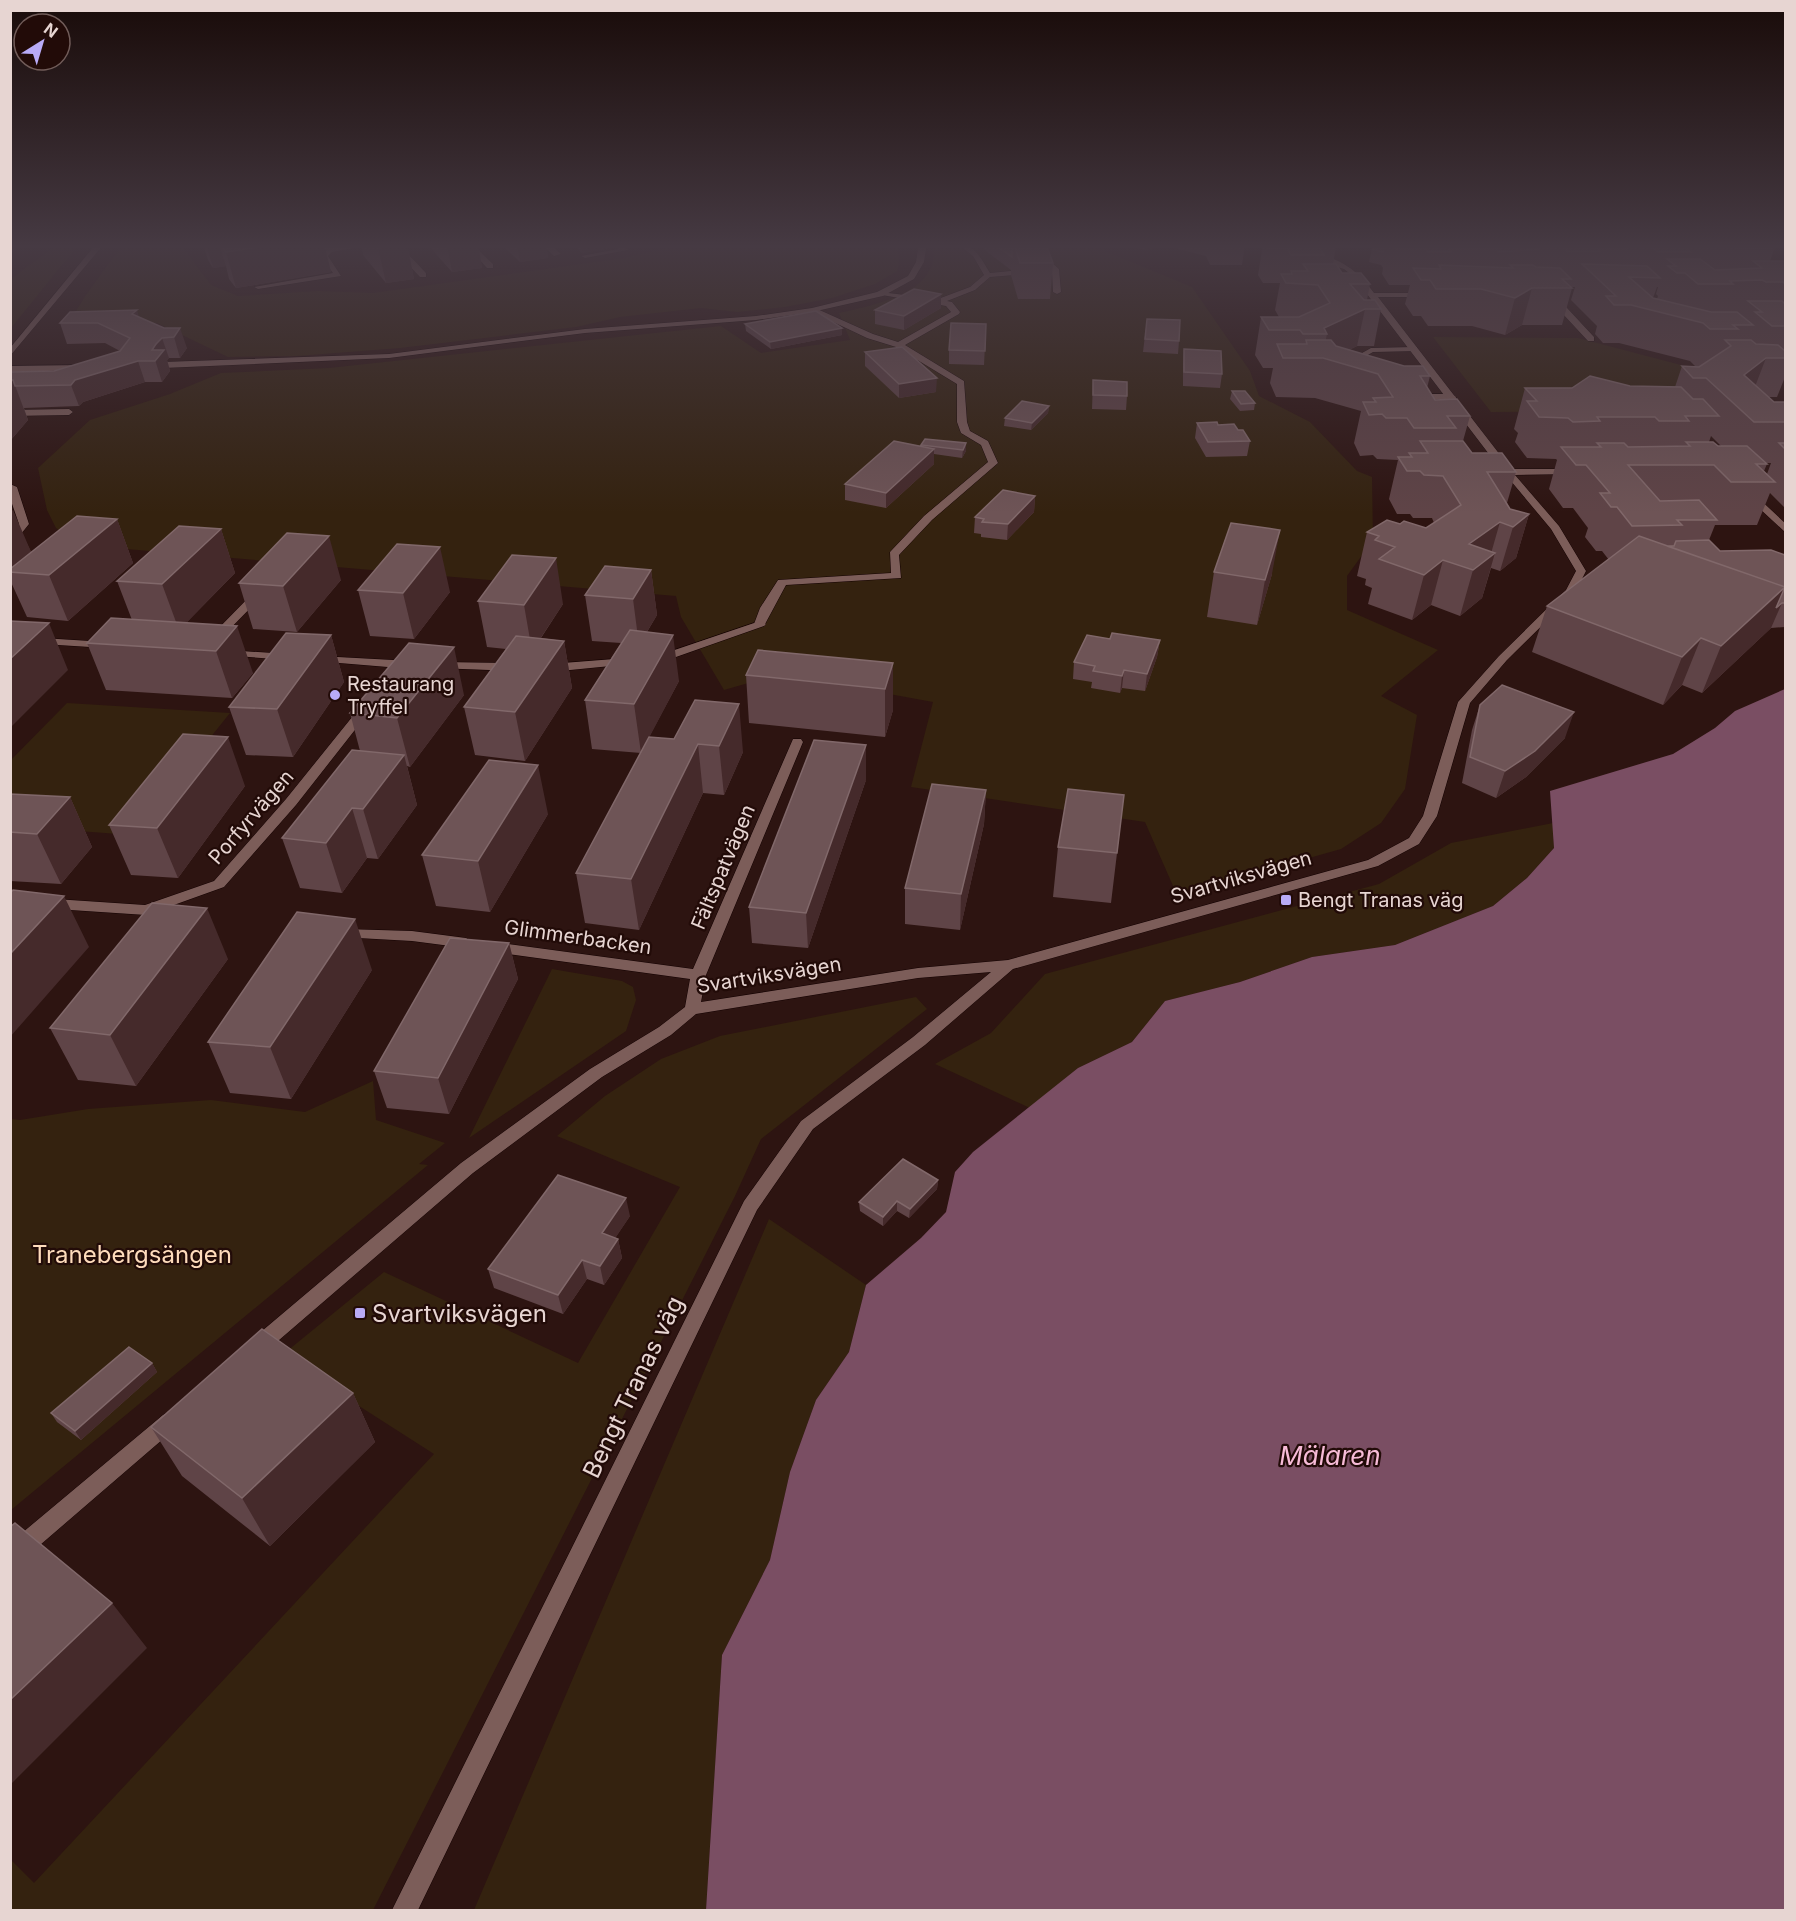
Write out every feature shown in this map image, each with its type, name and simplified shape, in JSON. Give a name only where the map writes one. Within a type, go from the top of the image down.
[{"type":"street","points":[[10,354],[27,334]]},
{"type":"street","points":[[163,365],[389,356],[564,334]]},
{"type":"street","points":[[268,583],[207,652],[397,669],[529,668],[641,661],[672,655],[759,624],[782,582],[897,576],[894,554],[936,512],[993,463],[985,443],[966,433],[962,422],[961,383],[899,345],[865,334]]},
{"type":"street","points":[[899,345],[920,334]]},
{"type":"street","points":[[1402,334],[1452,397],[1493,460],[1508,472],[1580,471]]},
{"type":"street","points":[[1586,334],[1591,339]]},
{"type":"street","points":[[1354,374],[1348,363],[1371,350],[1414,349]]},
{"type":"street","points":[[10,369],[98,367]]},
{"type":"street","points":[[1404,397],[1452,397]]},
{"type":"street","points":[[10,413],[69,412]]},
{"type":"street","name":"Svartviksvägen","points":[[246,1356],[467,1167],[596,1073],[665,1031],[692,1009],[918,973],[1008,965],[1373,863],[1414,841],[1430,816],[1464,702],[1503,658],[1570,591],[1581,572],[1555,528],[1513,484],[1508,472]]},
{"type":"street","points":[[10,534],[16,532],[24,524],[12,488]]},
{"type":"street","points":[[1744,489],[1785,530]]},
{"type":"street","points":[[10,639],[118,646]]},
{"type":"street","name":"Porfyrvägen","points":[[10,901],[146,910],[219,884],[291,802],[372,701]]},
{"type":"street","name":"Fältspatvägen","points":[[692,1009],[698,975],[797,742]]},
{"type":"street","name":"Glimmerbacken","points":[[345,934],[412,936],[698,975]]},
{"type":"street","name":"Bengt Tranas väg","points":[[405,1911],[750,1206],[807,1125],[919,1041],[1008,965]]},
{"type":"street","points":[[10,1557],[183,1410]]},
{"type":"green space","points":[[179,334],[520,334],[400,348],[297,356],[228,357]]},
{"type":"green space","points":[[650,334],[732,334],[761,353],[850,340],[847,334],[1224,334],[1250,371],[1259,396],[1310,422],[1357,471],[1372,477],[1373,540],[1347,576],[1347,610],[1438,650],[1381,696],[1417,715],[1405,789],[1381,823],[1341,849],[1177,895],[1145,822],[911,787],[933,702],[780,674],[724,690],[681,617],[676,596],[79,545],[56,528],[47,510],[38,468],[90,420],[170,394],[221,373],[329,368]]},
{"type":"green space","points":[[1433,337],[1578,338],[1681,365],[1699,383],[1658,411],[1491,412]]},
{"type":"green space","points":[[67,703],[230,713],[132,835],[11,826],[10,761]]},
{"type":"green space","points":[[1553,823],[1554,848],[1527,878],[1493,906],[1395,945],[1312,957],[1240,982],[1165,1001],[1132,1042],[1078,1068],[1030,1108],[935,1064],[991,1033],[1045,974],[1379,884],[1451,843]]},
{"type":"green space","points":[[552,969],[622,981],[633,987],[636,1000],[626,1031],[469,1138]]},
{"type":"green space","points":[[916,997],[927,1009],[761,1139],[735,1196],[373,1910],[11,1910],[10,1859],[34,1883],[434,1454],[281,1356],[384,1272],[578,1363],[680,1187],[557,1136],[605,1096],[661,1059],[720,1036]]},
{"type":"green space","name":"Tranebergsängen","points":[[373,1081],[376,1120],[445,1143],[419,1164],[428,1165],[11,1510],[11,1119],[20,1120],[88,1109],[211,1100],[305,1112]]},
{"type":"green space","points":[[769,1219],[866,1285],[849,1352],[816,1400],[790,1472],[770,1560],[722,1655],[706,1910],[474,1910]]},
{"type":"water","name":"Mälaren","points":[[1785,689],[1785,1910],[706,1910],[722,1655],[770,1560],[790,1472],[816,1400],[849,1352],[866,1285],[921,1238],[946,1212],[955,1172],[973,1152],[1078,1068],[1132,1042],[1165,1001],[1240,982],[1312,957],[1395,945],[1493,906],[1527,878],[1554,848],[1550,791],[1673,754],[1715,728],[1735,711]]},
{"type":"building","points":[[121,334],[176,334],[174,337],[162,338],[156,344],[152,350],[164,350],[155,361],[138,361],[75,380],[71,385],[15,386],[13,380],[10,380],[12,372],[54,371],[120,351],[130,338]]},
{"type":"building","points":[[758,334],[813,334],[770,342]]},
{"type":"building","points":[[950,334],[986,334],[985,351],[949,350]]},
{"type":"building","points":[[1146,334],[1179,334],[1179,341],[1145,339]]},
{"type":"building","points":[[1306,340],[1331,340],[1336,346],[1404,366],[1423,366],[1430,376],[1420,376],[1435,400],[1457,399],[1470,416],[1447,416],[1456,428],[1414,428],[1407,418],[1386,418],[1382,414],[1369,415],[1363,402],[1376,402],[1373,398],[1393,397],[1378,374],[1323,358],[1283,358],[1277,344],[1307,344]]},
{"type":"building","points":[[1725,340],[1751,340],[1756,344],[1778,345],[1785,351],[1785,358],[1766,358],[1744,375],[1774,402],[1785,402],[1785,422],[1754,422],[1706,378],[1693,378],[1682,366],[1699,367],[1731,346]]},
{"type":"building","points":[[902,347],[937,378],[899,384],[865,352]]},
{"type":"building","points":[[1184,349],[1221,351],[1222,374],[1184,372]]},
{"type":"building","points":[[1590,376],[1630,386],[1681,387],[1693,399],[1703,399],[1719,416],[1685,416],[1689,421],[1659,421],[1655,417],[1597,417],[1600,421],[1573,422],[1568,418],[1539,417],[1527,401],[1537,401],[1525,388],[1572,388]]},
{"type":"building","points":[[1093,380],[1127,382],[1127,396],[1093,395]]},
{"type":"building","points":[[1232,391],[1245,391],[1255,403],[1241,404]]},
{"type":"building","points":[[1022,401],[1049,406],[1032,423],[1005,418]]},
{"type":"building","points":[[1217,422],[1218,425],[1234,424],[1238,430],[1243,430],[1250,441],[1208,442],[1197,423]]},
{"type":"building","points":[[925,439],[966,443],[963,450],[921,445]]},
{"type":"building","points":[[894,441],[934,449],[886,493],[845,484]]},
{"type":"building","points":[[1420,441],[1463,441],[1472,453],[1502,453],[1516,472],[1487,472],[1510,509],[1529,514],[1513,527],[1500,522],[1469,544],[1495,553],[1473,570],[1443,560],[1424,575],[1379,559],[1395,547],[1375,540],[1379,536],[1367,532],[1387,520],[1400,524],[1404,521],[1426,528],[1461,505],[1443,476],[1407,471],[1398,457],[1412,457],[1409,453],[1428,453]]},
{"type":"building","points":[[1686,442],[1713,442],[1718,446],[1747,446],[1767,464],[1756,464],[1775,482],[1731,482],[1714,465],[1628,465],[1660,501],[1699,500],[1717,520],[1677,520],[1682,525],[1632,526],[1617,507],[1611,507],[1600,493],[1610,493],[1586,465],[1576,465],[1561,447],[1601,447],[1597,443],[1624,443],[1628,447],[1690,446]]},
{"type":"building","points":[[1003,490],[1035,496],[1008,524],[982,522],[984,519],[975,517]]},
{"type":"building","points":[[77,516],[117,519],[49,575],[10,572],[10,569]]},
{"type":"building","points":[[1231,523],[1280,530],[1265,580],[1214,572]]},
{"type":"building","points":[[179,526],[221,529],[162,584],[117,581]]},
{"type":"building","points":[[287,533],[329,536],[283,586],[239,583]]},
{"type":"building","points":[[1639,536],[1785,587],[1721,646],[1701,638],[1682,657],[1547,606]]},
{"type":"building","points":[[1709,540],[1720,551],[1771,550],[1785,555],[1785,587],[1667,546],[1674,546],[1676,541]]},
{"type":"building","points":[[397,544],[440,547],[403,593],[358,590]]},
{"type":"building","points":[[512,555],[556,558],[524,605],[478,601]]},
{"type":"building","points":[[605,566],[651,570],[633,599],[585,595]]},
{"type":"building","points":[[1785,587],[1785,603],[1776,608]]},
{"type":"building","points":[[111,618],[237,626],[216,651],[87,643]]},
{"type":"building","points":[[10,621],[49,623],[10,659]]},
{"type":"building","points":[[630,630],[673,635],[634,704],[585,700]]},
{"type":"building","points":[[286,633],[331,635],[277,709],[229,707]]},
{"type":"building","points":[[1112,633],[1160,640],[1147,674],[1124,670],[1122,676],[1093,671],[1095,666],[1074,662],[1087,635],[1110,639]]},
{"type":"building","points":[[516,636],[564,641],[515,712],[464,707]]},
{"type":"building","points":[[409,643],[454,647],[397,718],[350,713]]},
{"type":"building","points":[[758,650],[893,663],[885,689],[746,675]]},
{"type":"building","points":[[1502,685],[1574,712],[1535,751],[1505,771],[1470,757],[1480,705]]},
{"type":"building","points":[[695,700],[739,704],[719,746],[698,744],[631,879],[576,873],[649,737],[674,739]]},
{"type":"building","points":[[183,734],[228,737],[157,828],[109,825]]},
{"type":"building","points":[[814,740],[866,745],[806,913],[749,907]]},
{"type":"building","points":[[352,750],[404,755],[363,809],[352,808],[326,843],[282,838]]},
{"type":"building","points":[[489,760],[538,765],[478,861],[422,855]]},
{"type":"building","points":[[932,784],[986,790],[961,894],[905,888]]},
{"type":"building","points":[[1068,789],[1124,795],[1117,853],[1058,847]]},
{"type":"building","points":[[10,794],[70,797],[37,834],[10,832]]},
{"type":"building","points":[[13,890],[64,896],[10,954],[10,893]]},
{"type":"building","points":[[152,903],[207,908],[110,1035],[50,1028]]},
{"type":"building","points":[[297,912],[355,919],[270,1047],[208,1042]]},
{"type":"building","points":[[450,938],[509,943],[438,1078],[374,1071]]},
{"type":"building","points":[[903,1159],[938,1180],[910,1209],[897,1201],[883,1217],[859,1202]]},
{"type":"building","points":[[558,1175],[626,1198],[602,1233],[618,1239],[600,1266],[582,1260],[558,1295],[488,1269]]},
{"type":"building","points":[[262,1329],[353,1393],[242,1498],[151,1427]]},
{"type":"building","points":[[129,1347],[152,1363],[75,1431],[51,1413]]},
{"type":"building","points":[[15,1523],[112,1603],[10,1700],[10,1527]]},
{"type":"place","name":"Restaurang Tryffel","points":[[335,695]]},
{"type":"place","name":"Bengt Tranas väg","points":[[1286,900]]},
{"type":"place","name":"Svartviksvägen","points":[[360,1313]]}]
